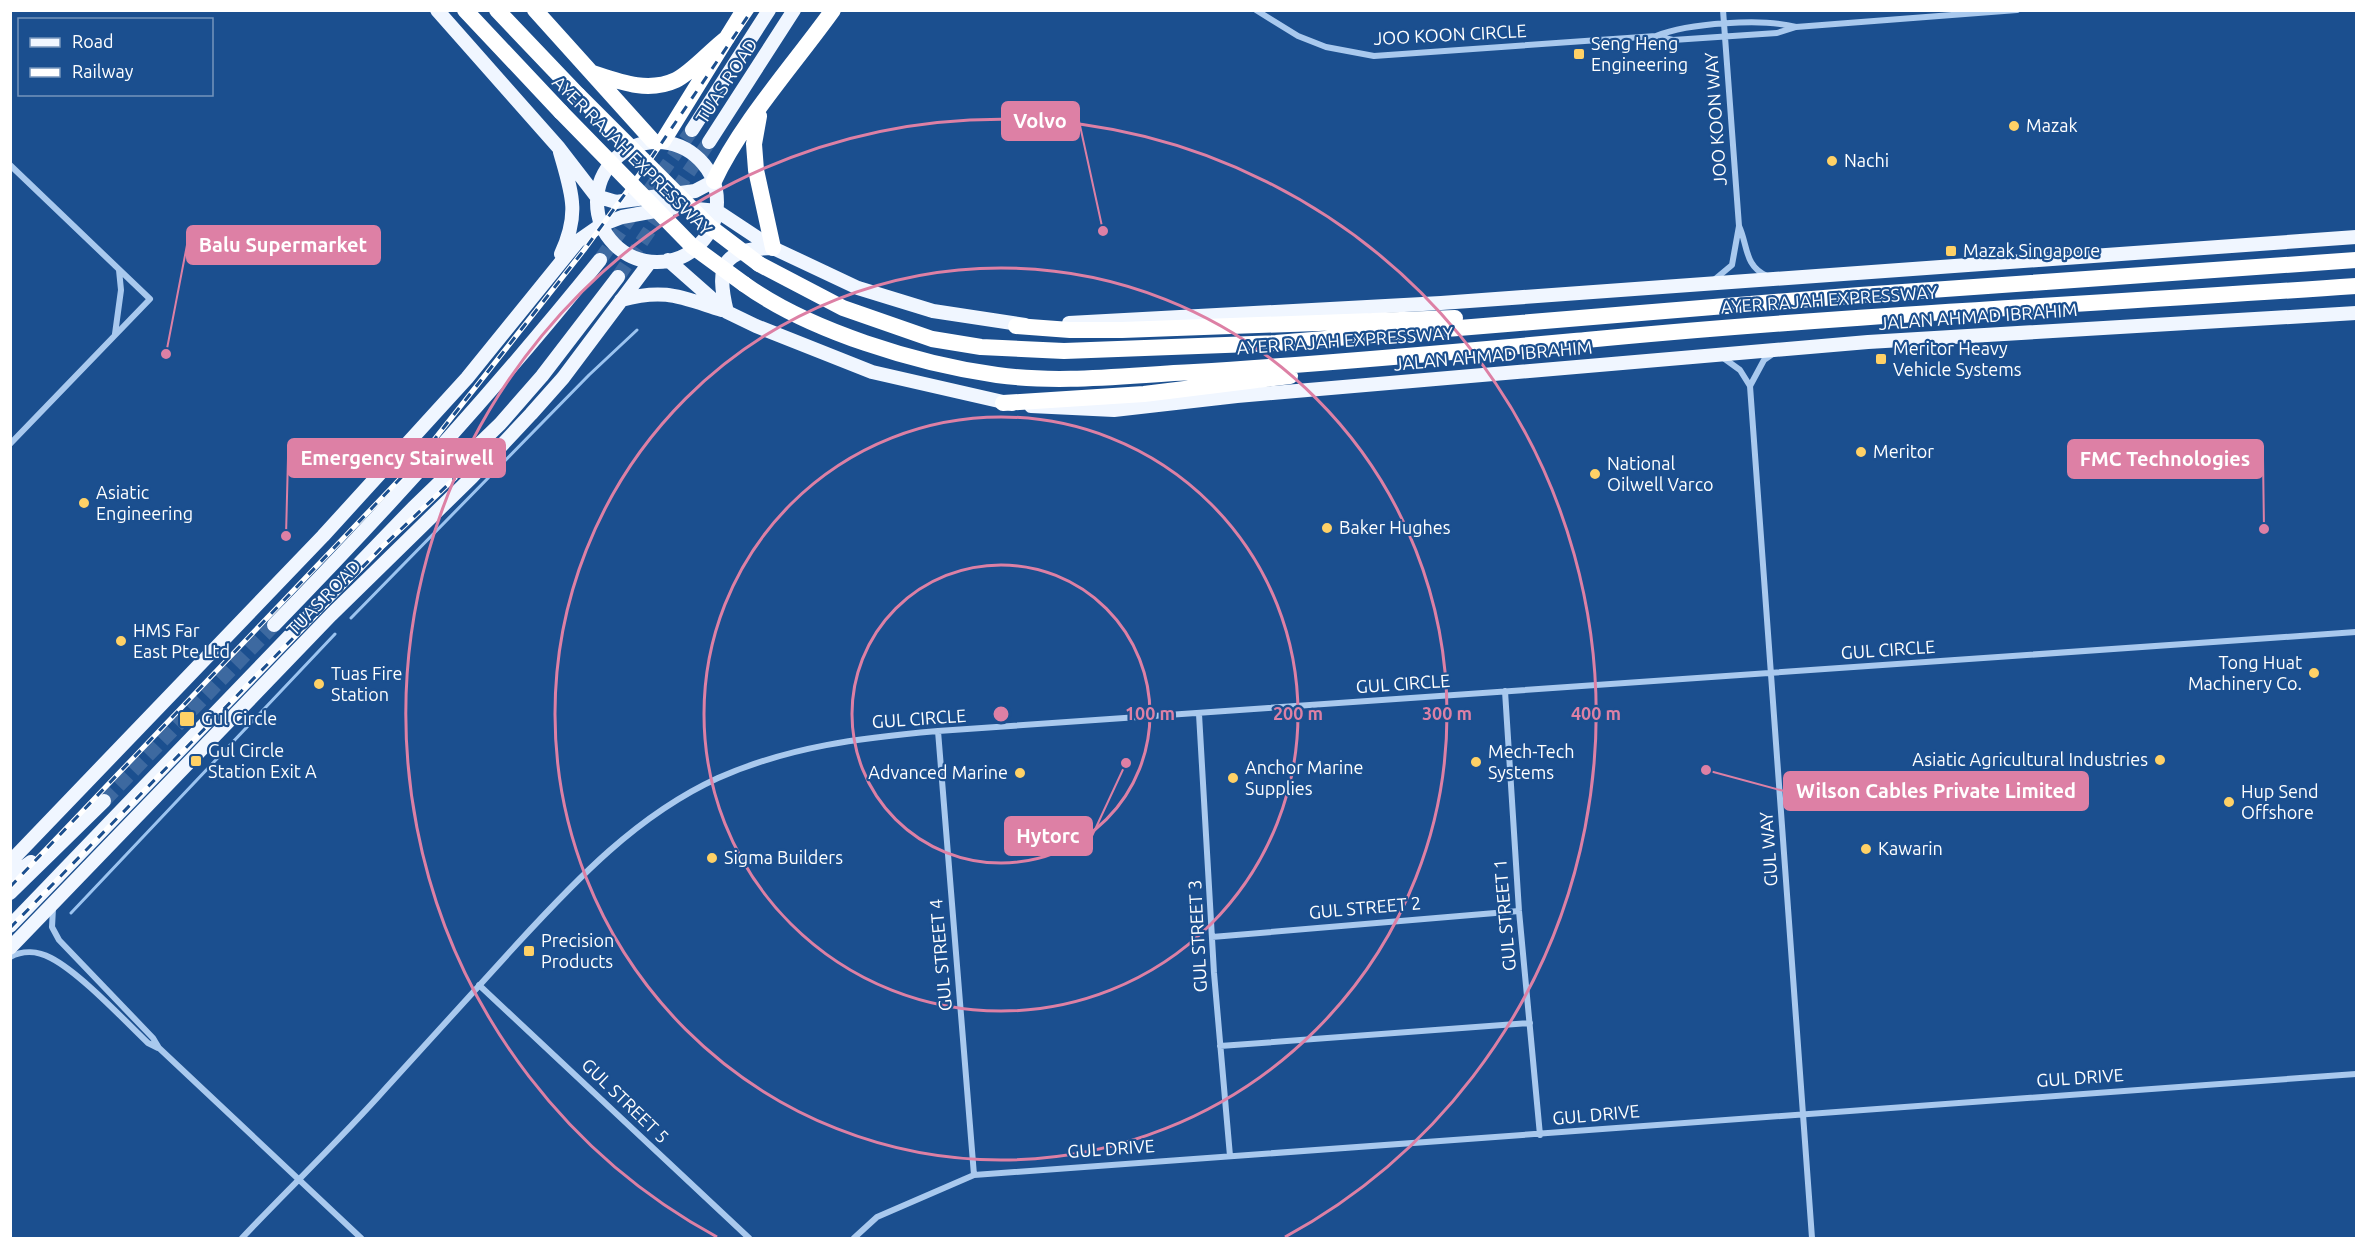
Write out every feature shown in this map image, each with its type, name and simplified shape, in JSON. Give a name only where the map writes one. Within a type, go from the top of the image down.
[{"type":"highway","name":"AYER RAJAH EXPRESSWAY","points":[[465,10],[692,246],[762,297],[826,328],[936,364],[999,376],[1071,379],[1321,365],[1750,324],[2356,286]]},
{"type":"highway","name":"AYER RAJAH EXPRESSWAY","points":[[497,10],[578,95],[710,226],[759,264],[853,312],[932,339],[981,347],[1064,351],[1171,349],[1276,343],[1594,316],[2356,260]]},
{"type":"highway","points":[[535,10],[658,141],[744,10]]},
{"type":"highway","points":[[714,181],[722,165],[760,109],[833,10]]},
{"type":"highway","points":[[591,72],[626,84],[653,86],[677,80],[727,38]]},
{"type":"highway","points":[[760,109],[755,153],[765,222],[773,248]]},
{"type":"highway","points":[[1016,326],[1070,330],[1122,330],[1429,318],[1594,316]]},
{"type":"highway","points":[[1003,403],[1144,394],[1274,379],[1304,374],[1321,365]]},
{"type":"main road","points":[[436,10],[559,148],[596,196],[616,202],[695,191],[714,181]]},
{"type":"main road","name":"TUAS ROAD","points":[[692,130],[769,10]]},
{"type":"main road","name":"TUAS ROAD","points":[[709,142],[794,10]]},
{"type":"main road","points":[[658,141],[680,145],[695,154],[706,166],[714,181],[717,211],[714,224],[699,246],[688,254],[650,262],[626,254],[616,246],[601,225],[596,196],[602,175],[615,158],[633,146],[658,141]]},
{"type":"main road","points":[[542,288],[571,232],[570,189],[559,148]]},
{"type":"main road","points":[[13,858],[323,536],[467,378],[578,241],[601,225],[622,217],[677,207],[717,211],[773,248],[858,288],[909,306],[1016,326],[1441,303],[2356,237]]},
{"type":"main road","points":[[727,312],[722,290],[727,261],[732,254],[753,248],[773,248]]},
{"type":"main road","name":"TUAS ROAD","points":[[274,625],[401,493],[530,348],[600,260]]},
{"type":"main road","name":"JALAN AHMAD IBRAHIM","points":[[668,260],[727,312],[872,372],[1003,403],[1054,409],[1114,410],[1712,354],[2356,313]]},
{"type":"main road","name":"TUAS ROAD","points":[[10,948],[331,615],[472,477],[563,378],[650,262]]},
{"type":"main road","name":"TUAS ROAD","points":[[10,926],[413,508],[500,424],[542,376],[618,277]]},
{"type":"main road","points":[[621,300],[646,294],[669,293],[727,312]]},
{"type":"main road","points":[[10,892],[104,801]]},
{"type":"main road","points":[[10,877],[24,869],[44,849],[59,845]]},
{"type":"street","name":"JOO KOON CIRCLE","points":[[1256,10],[1298,36],[1326,47],[1374,56],[1656,36],[1674,29],[1725,25],[1776,22],[1796,27]]},
{"type":"street","name":"JOO KOON WAY","points":[[1708,284],[1732,265],[1739,226],[1724,10]]},
{"type":"street","name":"JOO KOON CIRCLE","points":[[1656,36],[1673,40],[1725,37],[1778,33],[1796,27],[2017,10]]},
{"type":"street","points":[[10,165],[150,299],[10,444]]},
{"type":"street","name":"JOO KOON WAY","points":[[1739,226],[1744,238],[1748,261],[1754,269],[1779,279]]},
{"type":"street","points":[[114,335],[121,290],[118,269]]},
{"type":"street","points":[[1712,354],[1725,358],[1740,370],[1750,386],[1764,360],[1782,349]]},
{"type":"street","name":"GUL WAY","points":[[1750,386],[1812,1239]]},
{"type":"street","name":"GUL CIRCLE","points":[[242,1239],[376,1101],[479,985],[607,850],[681,798],[725,775],[792,751],[839,741],[938,731],[2356,632]]},
{"type":"street","name":"GUL STREET 1","points":[[1505,691],[1519,911],[1540,1135]]},
{"type":"street","name":"GUL STREET 3","points":[[1199,714],[1212,937],[1230,1156]]},
{"type":"street","name":"GUL STREET 4","points":[[938,731],[974,1175]]},
{"type":"street","points":[[58,896],[53,908],[52,920],[59,940],[153,1038],[159,1048],[362,1239]]},
{"type":"street","name":"GUL STREET 2","points":[[1212,937],[1519,911]]},
{"type":"street","points":[[10,957],[23,952],[36,953],[57,962],[148,1043],[159,1048]]},
{"type":"street","name":"GUL STREET 5","points":[[479,985],[749,1239]]},
{"type":"street","points":[[1220,1046],[1530,1023]]},
{"type":"street","name":"GUL DRIVE","points":[[854,1239],[877,1217],[974,1175],[2356,1074]]},
{"type":"waterway","points":[[351,618],[589,375],[637,330]]},
{"type":"waterway","points":[[71,913],[335,634]]},
{"type":"tunnel","points":[[600,260],[692,130]]},
{"type":"tunnel","points":[[618,277],[709,142]]},
{"type":"tunnel","points":[[104,801],[274,625]]},
{"type":"railway","points":[[10,887],[418,460],[584,250],[652,157],[752,10]]},
{"type":"railway","points":[[10,928],[382,547],[455,478]]},
{"type":"place","name":"Seng Heng Engineering","points":[[1579,54]]},
{"type":"place","name":"Mazak","points":[[2014,126]]},
{"type":"place","name":"Nachi","points":[[1832,161]]},
{"type":"place","name":"Volvo","points":[[1103,231]]},
{"type":"place","name":"Mazak Singapore","points":[[1951,251]]},
{"type":"place","name":"Balu Supermarket","points":[[166,354]]},
{"type":"place","name":"Meritor Heavy Vehicle Systems","points":[[1881,359]]},
{"type":"place","name":"Meritor","points":[[1861,452]]},
{"type":"place","name":"National Oilwell Varco","points":[[1595,474]]},
{"type":"place","name":"Asiatic Engineering","points":[[84,503]]},
{"type":"place","name":"Baker Hughes","points":[[1327,528]]},
{"type":"place","name":"FMC Technologies","points":[[2264,529]]},
{"type":"place","name":"Emergency Stairwell","points":[[286,536]]},
{"type":"place","name":"HMS Far East Pte Ltd","points":[[121,641]]},
{"type":"place","name":"Tong Huat Machinery Co.","points":[[2314,673]]},
{"type":"place","name":"Tuas Fire Station","points":[[319,684]]},
{"type":"place","name":"Gul Circle","points":[[187,719]]},
{"type":"place","name":"Asiatic Agricultural Industries","points":[[2160,760]]},
{"type":"place","name":"Gul Circle Station Exit A","points":[[196,761]]},
{"type":"place","name":"Mech-Tech Systems","points":[[1476,762]]},
{"type":"place","name":"Hytorc","points":[[1126,763]]},
{"type":"place","name":"Wilson Cables Private Limited","points":[[1706,770]]},
{"type":"place","name":"Advanced Marine","points":[[1020,773]]},
{"type":"place","name":"Anchor Marine Supplies","points":[[1233,778]]},
{"type":"place","name":"Hup Send Offshore","points":[[2229,802]]},
{"type":"place","name":"Kawarin","points":[[1866,849]]},
{"type":"place","name":"Sigma Builders","points":[[712,858]]},
{"type":"place","name":"Precision Products","points":[[529,951]]}]
